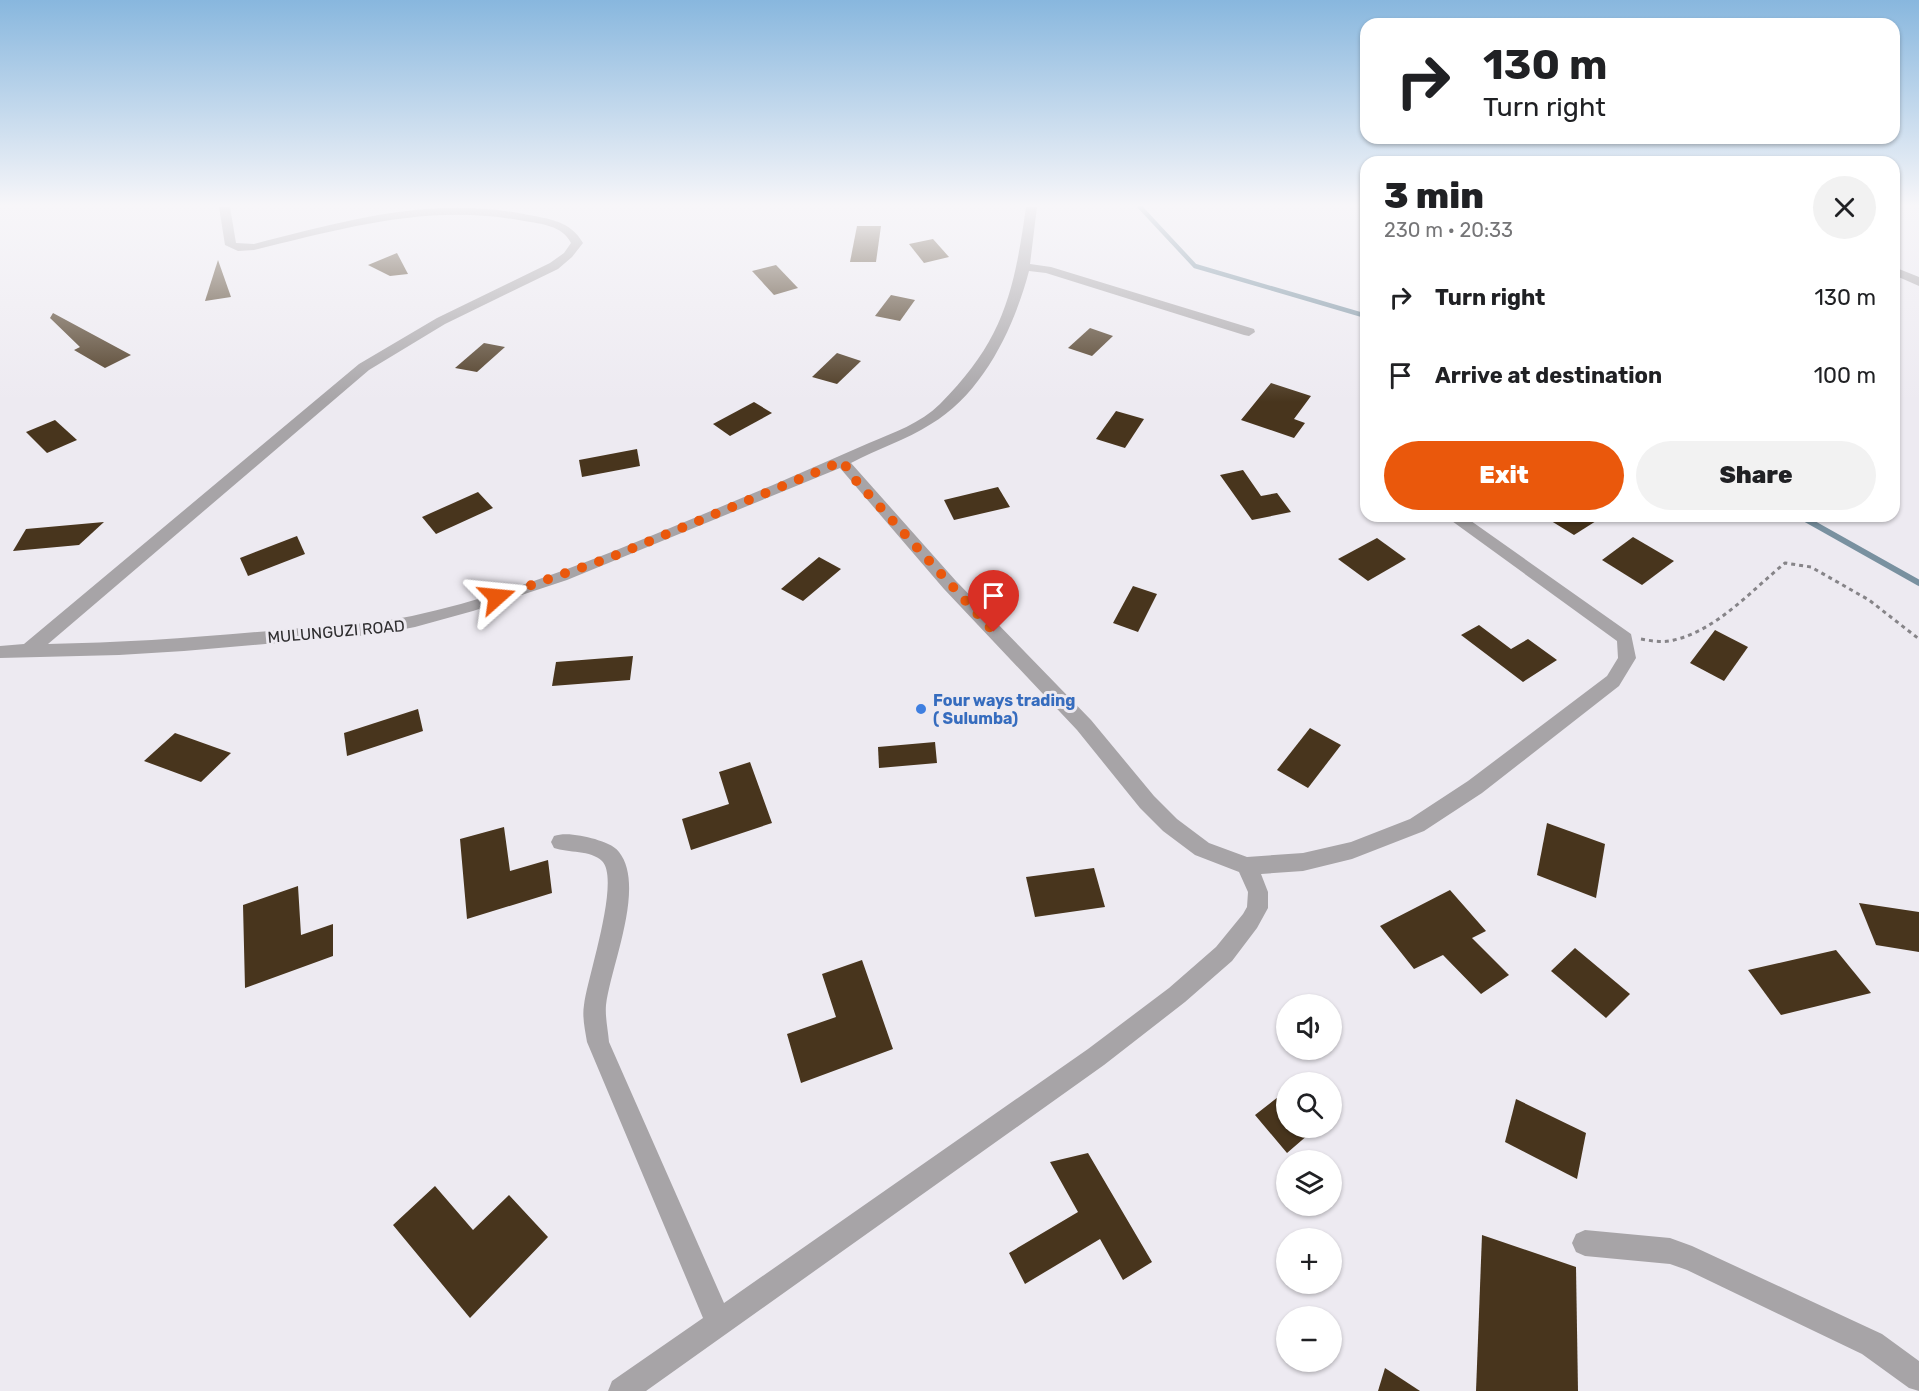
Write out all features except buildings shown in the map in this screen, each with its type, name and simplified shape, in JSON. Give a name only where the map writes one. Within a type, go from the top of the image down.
[{"type":"street","points":[[29,650],[364,367],[441,321],[543,272]]},
{"type":"street","name":"MULUNGUZI ROAD","points":[[0,652],[119,649],[416,623],[609,558],[843,461],[870,446],[916,427],[939,413],[981,368],[997,345],[1022,272]]},
{"type":"street","points":[[1053,272],[1249,332]]},
{"type":"street","points":[[1900,273],[1919,282]]},
{"type":"street","points":[[843,461],[850,474],[950,585],[1084,725],[1147,802],[1170,825],[1202,849],[1247,866],[1303,862],[1352,850],[1417,825],[1475,787],[1613,681],[1627,658],[1625,638],[1462,522]]},
{"type":"street","points":[[561,842],[603,851],[613,858],[618,874],[615,913],[595,1008],[598,1042],[719,1324]]},
{"type":"street","points":[[622,1391],[1096,1057],[1177,995],[1224,954],[1250,921],[1257,908],[1258,892],[1247,866]]},
{"type":"street","points":[[1585,1243],[1670,1251],[1692,1259],[1872,1344],[1919,1378]]},
{"type":"path","points":[[1625,638],[1677,640],[1722,617],[1752,588],[1785,563],[1811,567],[1869,600],[1919,639]]},
{"type":"waterway","points":[[1215,272],[1360,314]]},
{"type":"waterway","points":[[1811,522],[1919,583]]},
{"type":"place","name":"Four ways trading ( Sulumba)","points":[[921,709]]},
{"type":"route","points":[[497,597],[609,558],[843,461],[850,474],[994,632]]}]
